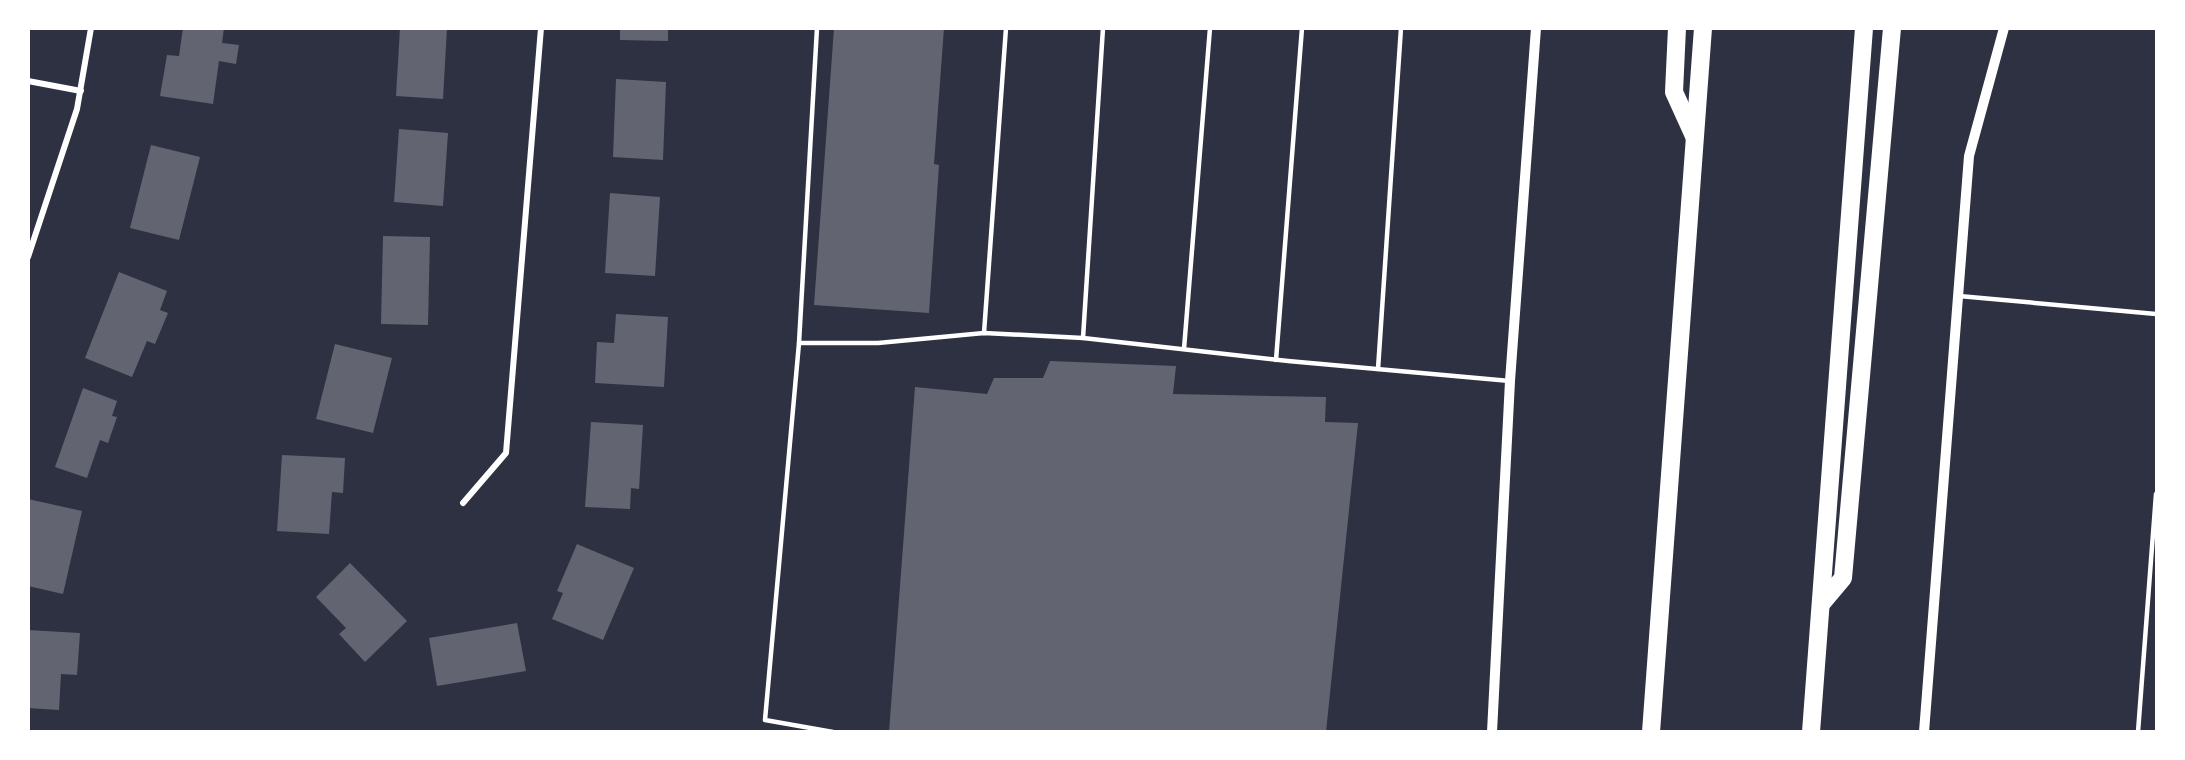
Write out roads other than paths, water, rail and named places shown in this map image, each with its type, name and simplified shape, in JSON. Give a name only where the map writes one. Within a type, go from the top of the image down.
[{"type":"highway","points":[[1677,28],[1674,92],[1696,139]]},
{"type":"highway","points":[[1651,732],[1703,28]]},
{"type":"highway","points":[[1811,732],[1864,28]]},
{"type":"highway","points":[[1822,603],[1843,578],[1892,28]]},
{"type":"street","points":[[28,257],[77,109],[91,28]]},
{"type":"street","points":[[463,503],[506,453],[541,28]]},
{"type":"street","points":[[1492,732],[1510,381],[1536,28]]},
{"type":"street","points":[[1924,732],[1969,156],[2004,28]]},
{"type":"street","points":[[28,81],[81,91]]},
{"type":"lane","points":[[817,28],[799,343],[765,720],[833,732]]},
{"type":"lane","points":[[984,333],[1006,28]]},
{"type":"lane","points":[[1083,338],[1103,28]]},
{"type":"lane","points":[[1184,349],[1210,28]]},
{"type":"lane","points":[[1276,360],[1302,28]]},
{"type":"lane","points":[[1378,369],[1401,28]]},
{"type":"lane","points":[[1958,296],[2157,315]]},
{"type":"lane","points":[[799,343],[878,343],[984,333],[1083,338],[1276,360],[1510,381]]},
{"type":"lane","points":[[2138,732],[2157,494]]}]
